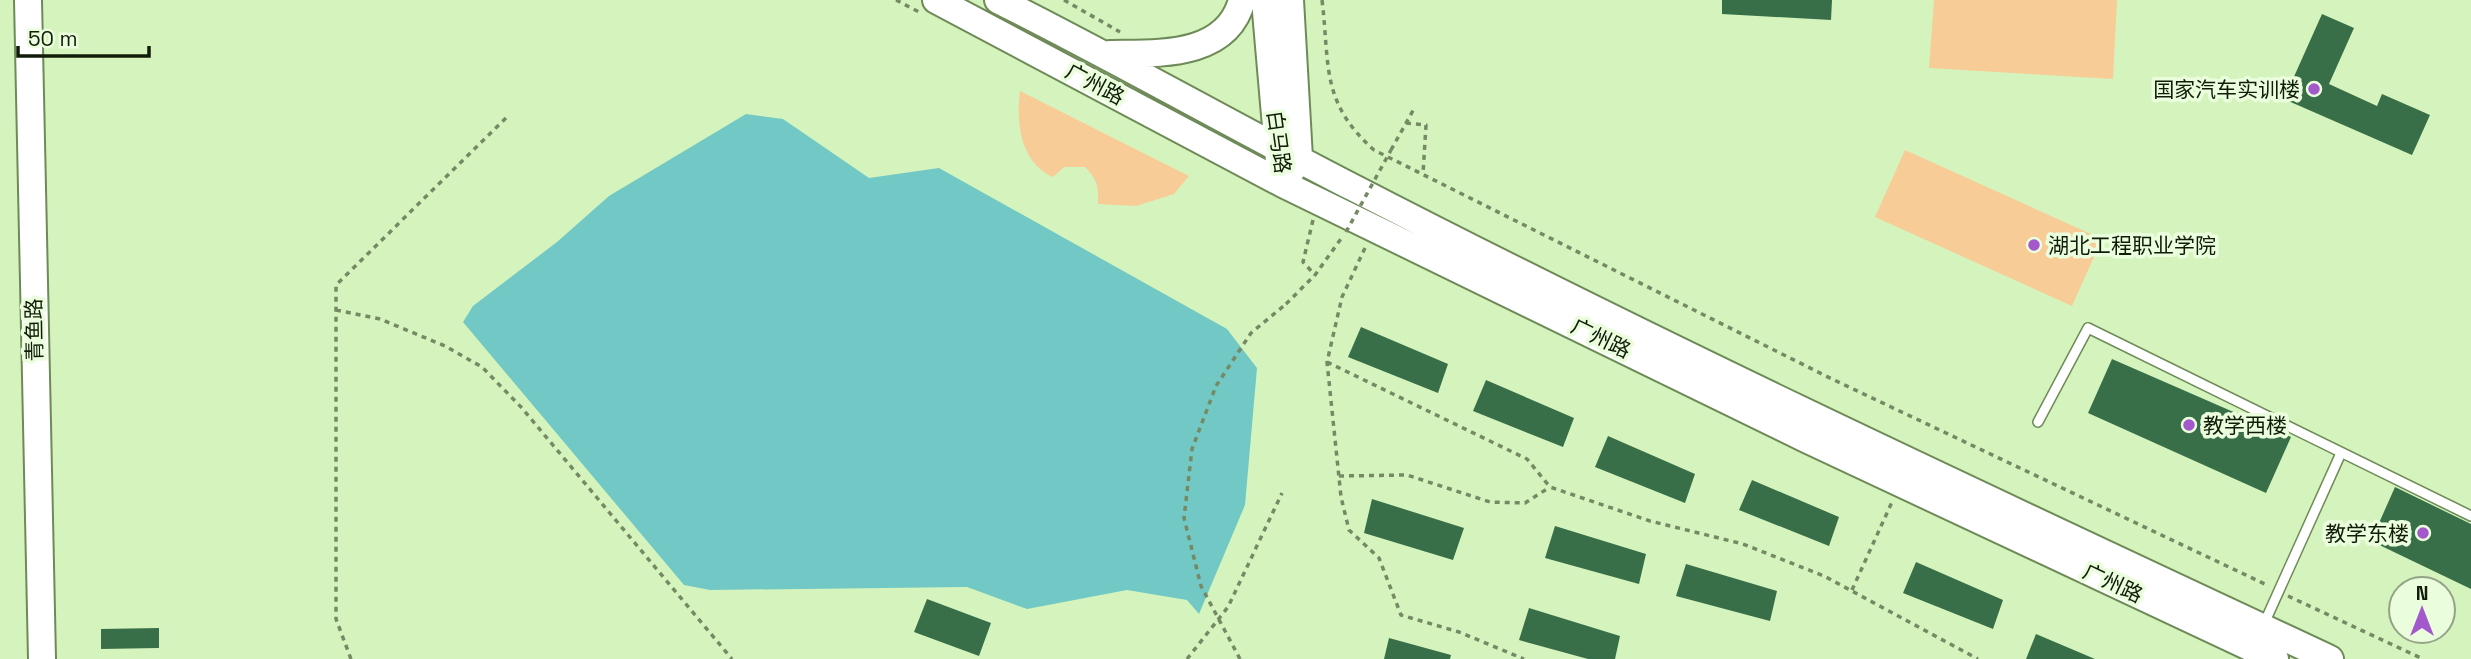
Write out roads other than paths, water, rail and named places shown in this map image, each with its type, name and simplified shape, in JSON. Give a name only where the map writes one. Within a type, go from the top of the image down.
[{"type":"main road","name":"青鱼路","points":[[28,0],[42,659]]},
{"type":"main road","name":"广州路","points":[[936,0],[1283,184],[1806,439],[2275,659]]},
{"type":"main road","name":"广州路","points":[[998,0],[1106,54],[1288,153],[1803,411],[2330,659]]},
{"type":"main road","points":[[1106,54],[1182,51],[1211,43],[1238,12],[1241,0]]},
{"type":"main road","name":"白马路","points":[[1265,0],[1288,153]]},
{"type":"main road","name":"白马路","points":[[1283,184],[1288,153],[1290,0]]},
{"type":"lane","points":[[2038,422],[2088,328],[2471,516]]},
{"type":"lane","points":[[2263,628],[2341,453]]},
{"type":"water","points":[[746,114],[783,119],[869,178],[939,168],[1227,329],[1257,368],[1245,505],[1199,614],[1187,600],[1127,590],[1027,609],[967,587],[710,590],[684,585],[463,322],[473,306],[557,242],[609,196]]},
{"type":"place","name":"国家汽车实训楼","points":[[2314,89]]},
{"type":"place","name":"湖北工程职业学院","points":[[2034,245]]},
{"type":"place","name":"教学西楼","points":[[2189,425]]},
{"type":"place","name":"教学东楼","points":[[2423,533]]}]
